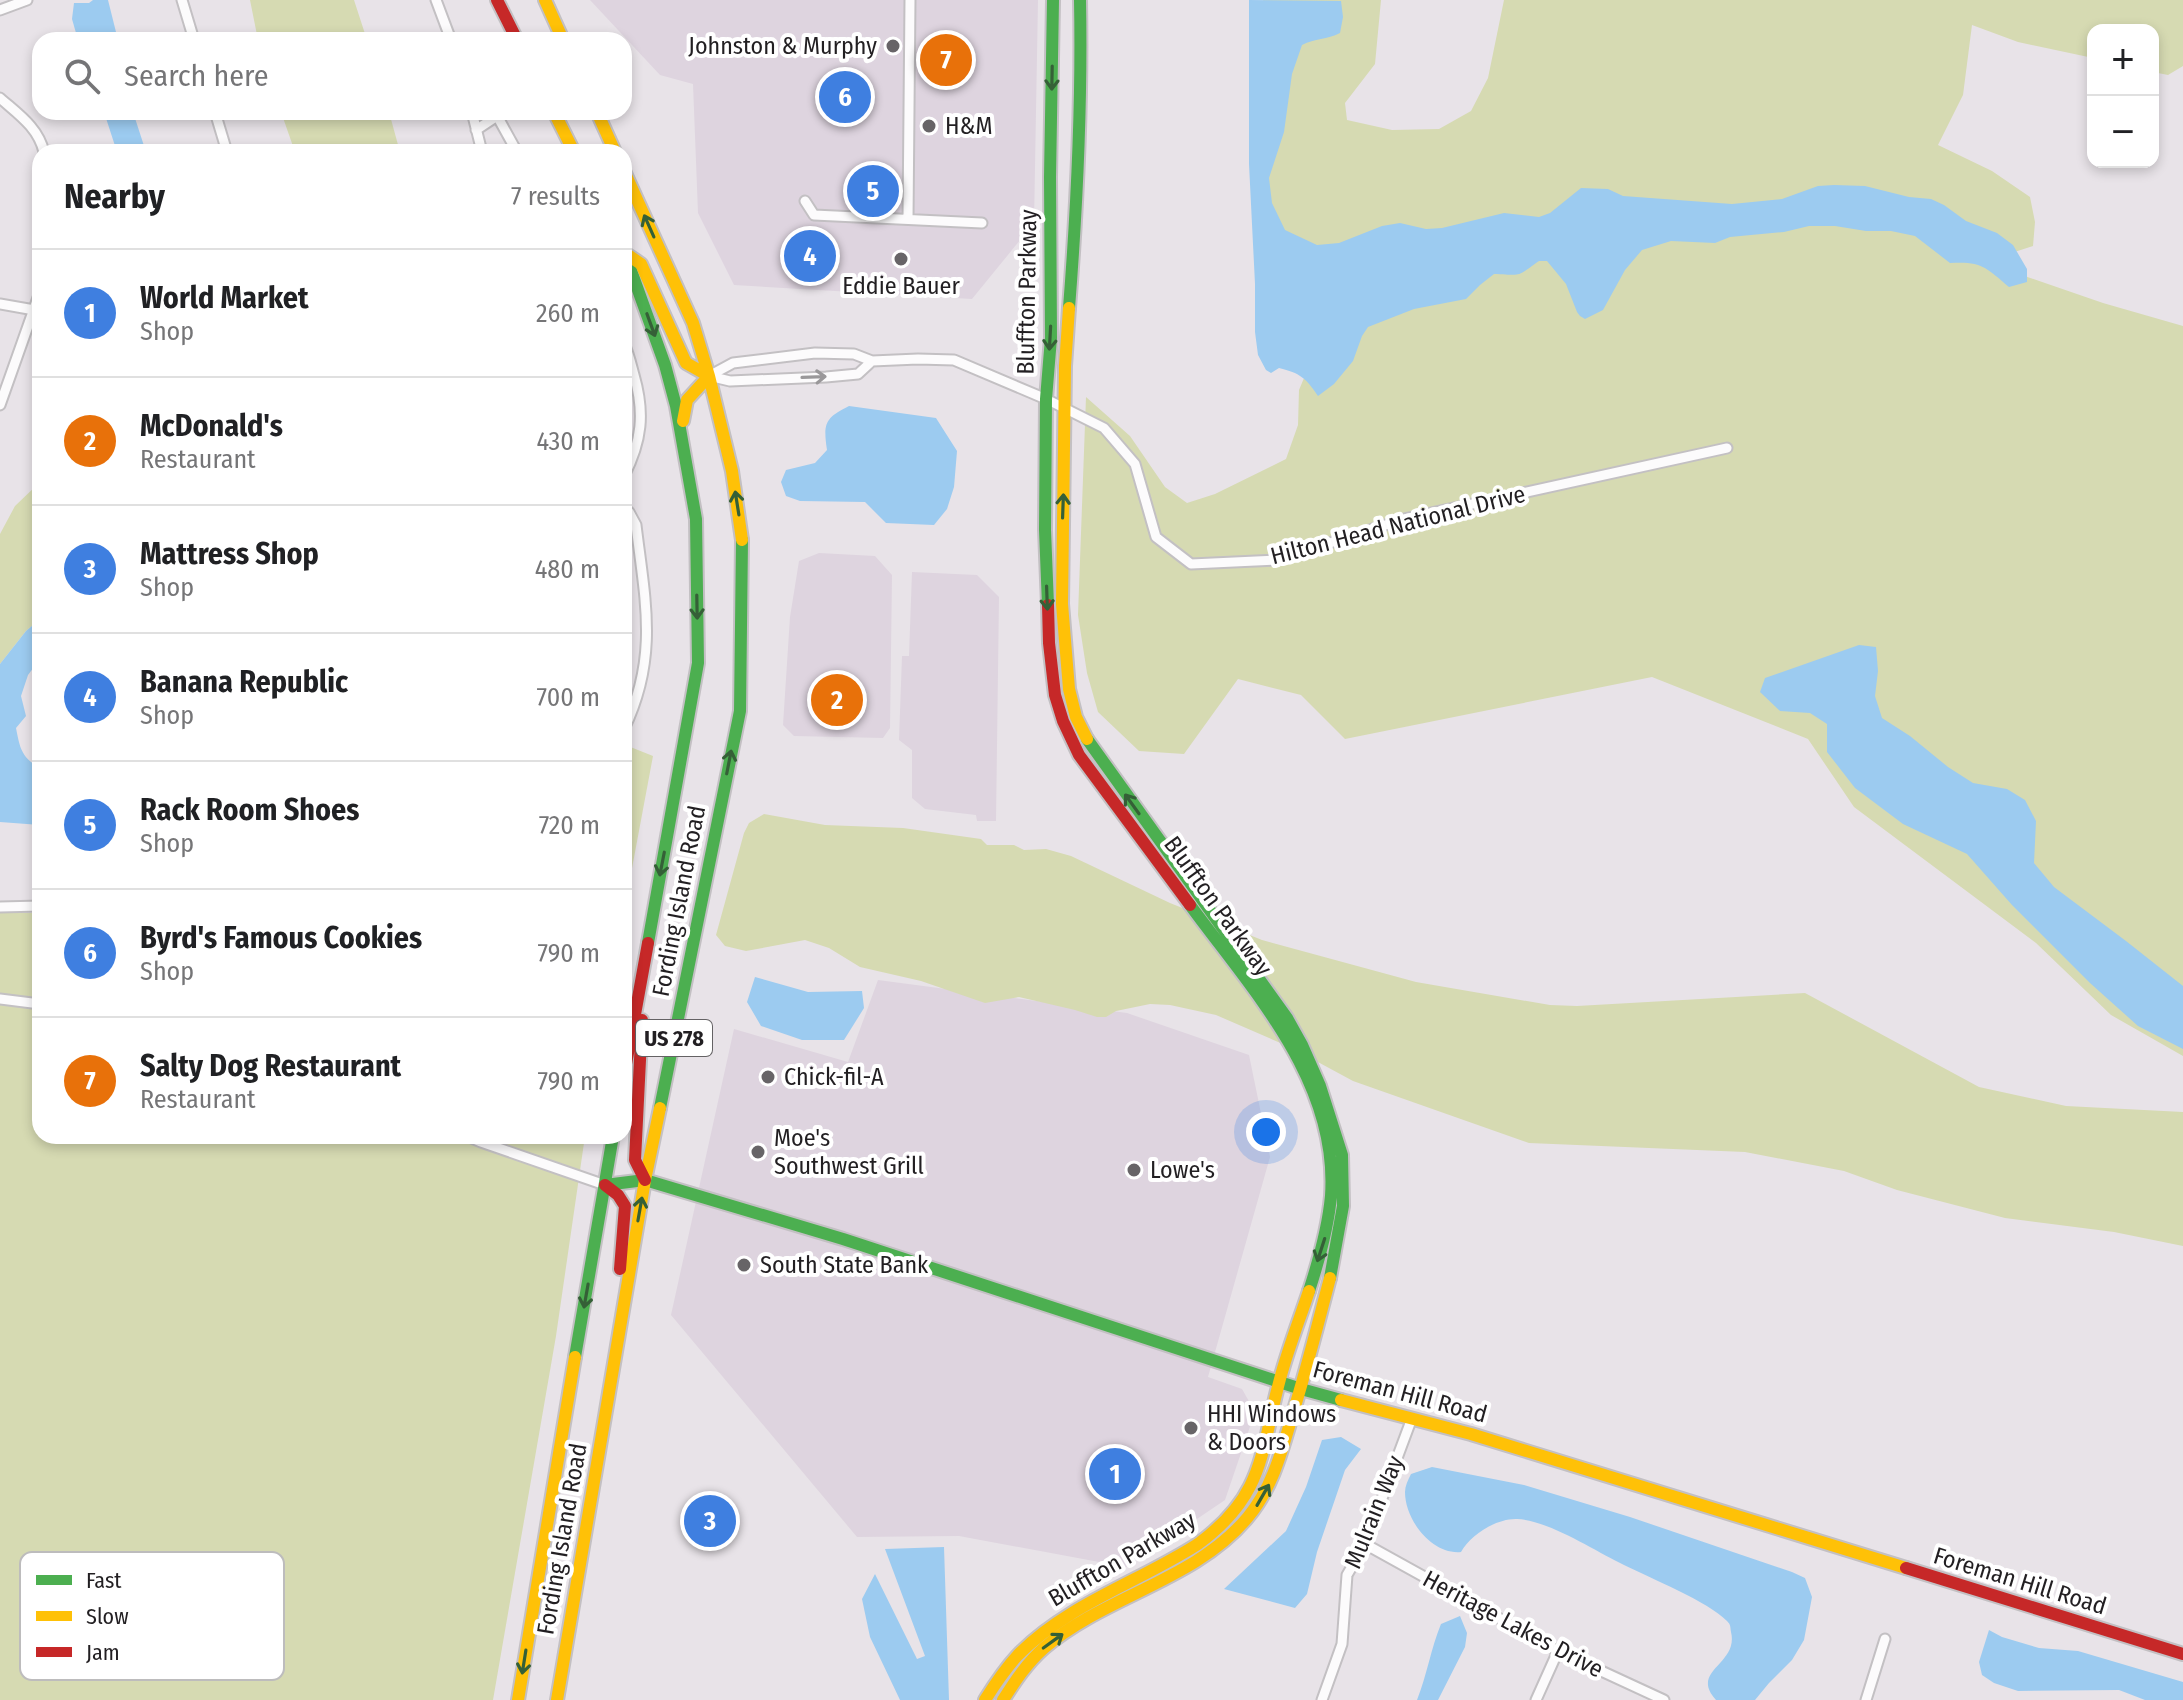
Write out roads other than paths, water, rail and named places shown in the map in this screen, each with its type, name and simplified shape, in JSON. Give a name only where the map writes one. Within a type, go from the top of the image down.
[{"type":"main road","points":[[497,0],[513,32]]},
{"type":"main road","points":[[545,0],[559,32]]},
{"type":"main road","name":"Bluffton Parkway","points":[[985,1700],[996,1680],[1021,1650],[1045,1629],[1172,1560],[1223,1524],[1240,1505],[1254,1481],[1332,1205],[1328,1136],[1302,1064],[1284,1033],[1079,755],[1055,695],[1049,643],[1045,530],[1046,399],[1051,338],[1053,0]]},
{"type":"main road","name":"Bluffton Parkway","points":[[1003,1700],[1038,1652],[1216,1547],[1260,1503],[1272,1479],[1301,1389],[1339,1236],[1345,1186],[1342,1155],[1303,1046],[1287,1018],[1090,746],[1076,717],[1069,689],[1062,604],[1064,407],[1074,248],[1080,0]]},
{"type":"main road","points":[[558,120],[570,144]]},
{"type":"main road","points":[[601,120],[611,144]]},
{"type":"main road","name":"Fording Island Road","points":[[557,1700],[645,1180],[740,711],[743,546],[732,471],[693,323],[632,189]]},
{"type":"main road","points":[[632,258],[641,264],[686,363],[709,376],[687,400],[681,434]]},
{"type":"main road","name":"Fording Island Road","points":[[632,274],[665,365],[676,406],[696,519],[698,663],[632,1028]]},
{"type":"main road","points":[[645,1180],[635,1160],[646,946]]},
{"type":"main road","name":"Fording Island Road","points":[[518,1700],[612,1144]]},
{"type":"main road","name":"Foreman Hill Road","points":[[605,1185],[645,1180],[843,1239],[1301,1389],[1471,1434],[2183,1654]]},
{"type":"main road","points":[[605,1185],[618,1195],[625,1206],[626,1218],[609,1394]]},
{"type":"street","points":[[0,10],[27,0]]},
{"type":"street","points":[[182,0],[192,32]]},
{"type":"street","points":[[436,0],[448,32]]},
{"type":"street","points":[[908,219],[910,0]]},
{"type":"street","points":[[0,98],[30,125],[41,144]]},
{"type":"street","points":[[217,120],[225,144]]},
{"type":"street","points":[[474,120],[480,144]]},
{"type":"street","points":[[476,130],[488,120]]},
{"type":"street","points":[[499,120],[513,144]]},
{"type":"street","points":[[805,201],[814,215],[982,223]]},
{"type":"street","points":[[0,304],[32,309]]},
{"type":"street","points":[[0,405],[32,323]]},
{"type":"street","name":"Hilton Head National Drive","points":[[709,376],[733,363],[815,353],[854,354],[872,361],[954,360],[1064,407],[1104,428],[1135,464],[1156,537],[1191,564],[1277,560],[1404,519],[1727,448]]},
{"type":"street","points":[[776,358],[776,379]]},
{"type":"street","name":"Hilton Head National Drive","points":[[709,376],[730,381],[858,374],[872,361]]},
{"type":"street","points":[[632,370],[642,418],[632,459]]},
{"type":"street","points":[[632,518],[636,525],[648,631],[642,681],[632,708]]},
{"type":"street","points":[[0,907],[32,906]]},
{"type":"street","points":[[0,999],[32,1003]]},
{"type":"street","points":[[490,1144],[605,1185]]},
{"type":"street","name":"Mulrain Way","points":[[1322,1700],[1342,1644],[1347,1575],[1365,1544],[1412,1418]]},
{"type":"street","name":"Heritage Lakes Drive","points":[[1365,1544],[1558,1651],[1664,1700]]},
{"type":"street","points":[[1866,1700],[1885,1639]]},
{"type":"street","points":[[1536,1700],[1558,1651]]},
{"type":"water","points":[[108,0],[116,32],[76,32],[72,19],[74,3]]},
{"type":"water","points":[[1249,0],[1341,1],[1343,17],[1340,33],[1302,45],[1292,74],[1284,132],[1269,178],[1272,203],[1285,230],[1317,245],[1339,243],[1382,226],[1400,223],[1426,229],[1504,213],[1539,217],[1550,213],[1581,188],[1608,189],[1623,196],[1732,204],[1782,199],[1818,186],[1865,186],[1931,199],[1966,221],[1997,233],[2013,245],[2027,269],[2027,282],[2009,287],[1982,267],[1950,263],[1915,236],[1891,231],[1809,226],[1784,232],[1730,237],[1715,243],[1671,241],[1642,250],[1625,270],[1603,310],[1585,319],[1577,312],[1566,284],[1547,261],[1539,261],[1518,274],[1494,274],[1466,299],[1414,309],[1368,327],[1353,361],[1334,384],[1318,396],[1297,374],[1279,368],[1271,373],[1266,370],[1258,355],[1249,164]]},
{"type":"water","points":[[107,120],[136,120],[143,144],[114,144]]},
{"type":"water","points":[[849,406],[936,418],[957,451],[954,487],[947,509],[934,525],[886,523],[865,502],[800,501],[786,496],[781,482],[786,470],[815,463],[827,450],[825,433],[830,418]]},
{"type":"water","points":[[32,626],[32,670],[21,696],[26,716],[16,728],[22,751],[32,762],[32,824],[0,822],[0,664]]},
{"type":"water","points":[[1859,645],[1876,647],[1878,671],[1875,696],[1882,718],[1973,783],[2007,789],[2025,800],[2036,821],[2034,863],[2054,887],[2183,986],[2183,1049],[2138,1026],[2090,983],[2012,905],[1967,854],[1903,824],[1855,788],[1827,752],[1827,724],[1810,713],[1780,711],[1760,692],[1765,678]]},
{"type":"water","points":[[755,977],[808,992],[862,991],[864,1008],[844,1040],[802,1040],[761,1026],[747,1002]]},
{"type":"water","points":[[1341,1437],[1361,1449],[1345,1470],[1317,1552],[1307,1594],[1295,1608],[1224,1589],[1286,1531],[1306,1487],[1322,1440]]},
{"type":"water","points":[[1432,1467],[1524,1485],[1630,1517],[1805,1578],[1812,1597],[1804,1640],[1792,1660],[1755,1700],[1716,1700],[1709,1690],[1708,1681],[1732,1643],[1727,1621],[1693,1598],[1571,1537],[1529,1521],[1509,1519],[1493,1525],[1471,1540],[1461,1552],[1440,1548],[1422,1534],[1406,1503],[1406,1485],[1411,1474]]},
{"type":"water","points":[[944,1547],[949,1700],[900,1700],[870,1637],[862,1599],[875,1574],[917,1659],[925,1656],[885,1549]]},
{"type":"water","points":[[1460,1616],[1467,1633],[1465,1647],[1438,1700],[1417,1700],[1441,1624]]},
{"type":"water","points":[[1989,1630],[2039,1648],[2078,1651],[2183,1682],[2183,1700],[2145,1700],[2119,1690],[2018,1691],[1994,1683],[1982,1675],[1979,1662]]},
{"type":"place","name":"Johnston & Murphy","points":[[893,46]]},
{"type":"place","name":"Salty Dog Restaurant","points":[[946,60]]},
{"type":"place","name":"Byrd's Famous Cookies","points":[[845,97]]},
{"type":"place","name":"H&M","points":[[929,126]]},
{"type":"place","name":"Rack Room Shoes","points":[[873,191]]},
{"type":"place","name":"Banana Republic","points":[[810,256]]},
{"type":"place","name":"Eddie Bauer","points":[[901,259]]},
{"type":"place","name":"McDonald's","points":[[837,700]]},
{"type":"place","name":"Chick-fil-A","points":[[768,1077]]},
{"type":"place","name":"Moe's Southwest Grill","points":[[758,1152]]},
{"type":"place","name":"Lowe's","points":[[1134,1170]]},
{"type":"place","name":"South State Bank","points":[[744,1265]]},
{"type":"place","name":"HHI Windows & Doors","points":[[1191,1428]]},
{"type":"place","name":"World Market","points":[[1115,1474]]},
{"type":"place","name":"Mattress Shop","points":[[710,1521]]}]
